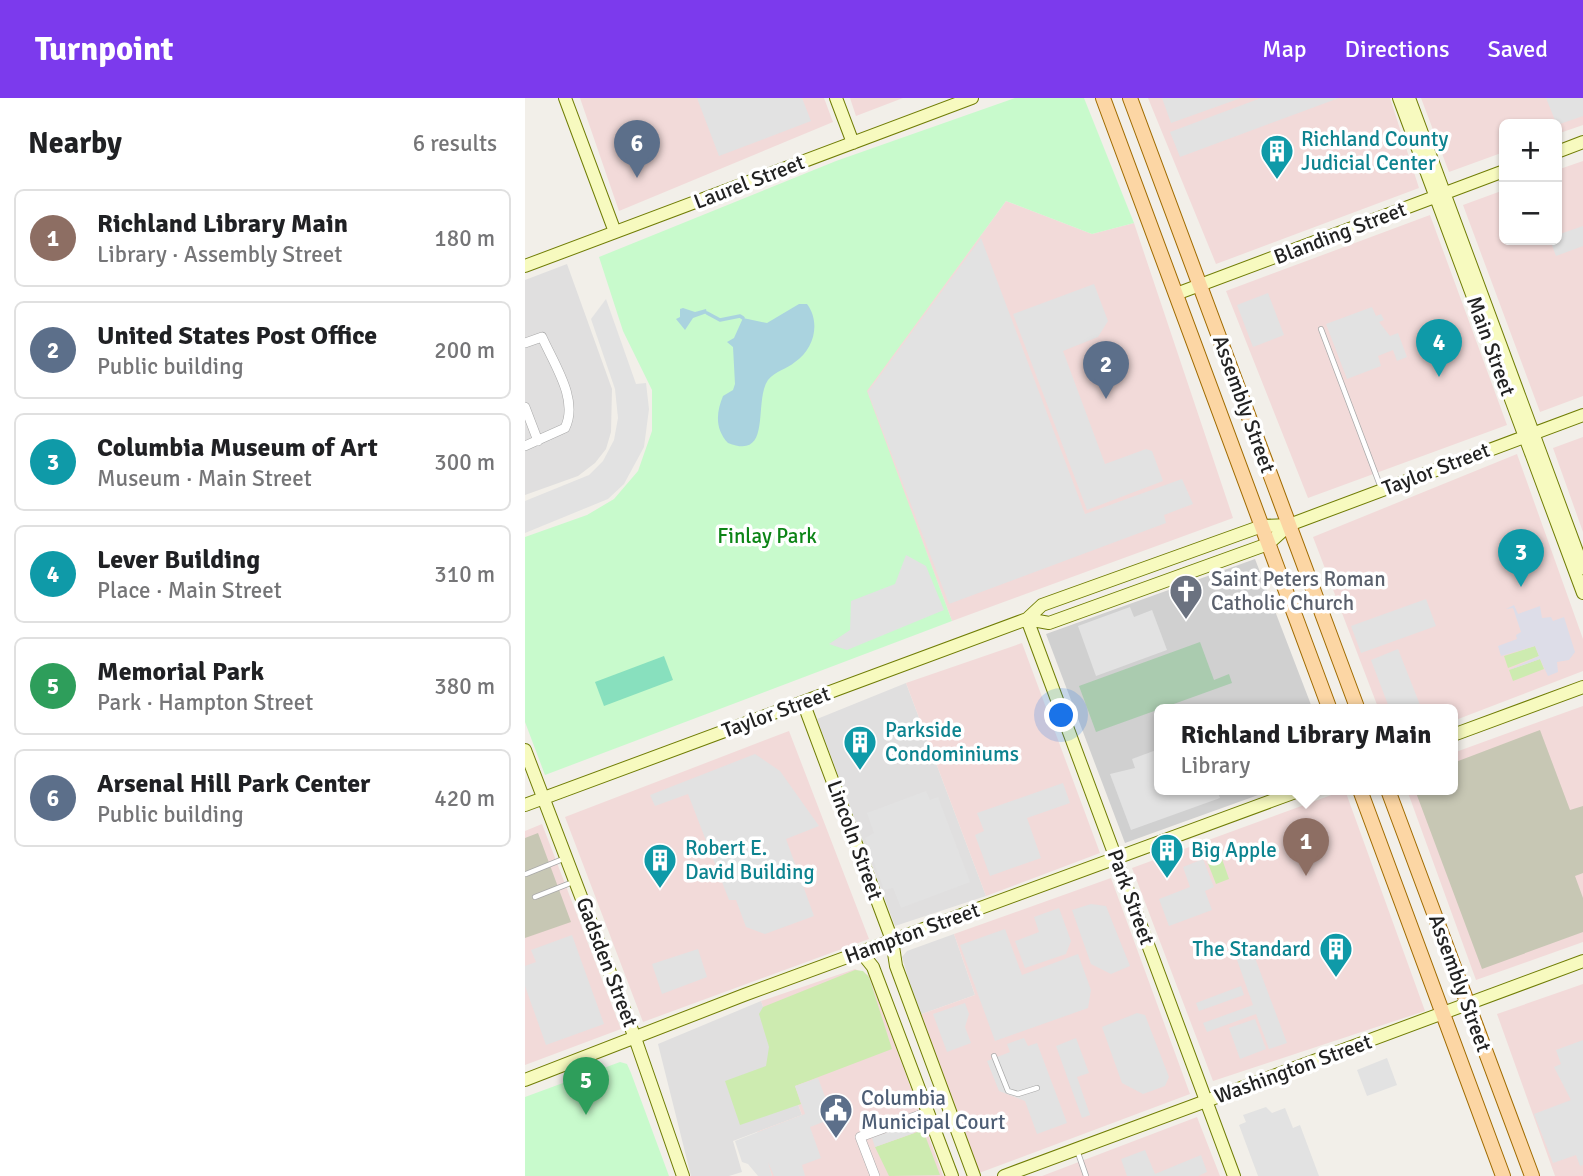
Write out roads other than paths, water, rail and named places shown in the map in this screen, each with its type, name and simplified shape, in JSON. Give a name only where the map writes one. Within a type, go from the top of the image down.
[{"type":"main road","name":"Assembly Street","points":[[1103,98],[1328,704]]},
{"type":"main road","name":"Assembly Street","points":[[1130,98],[1356,704]]},
{"type":"main road","name":"Assembly Street","points":[[1362,795],[1503,1176]]},
{"type":"main road","name":"Assembly Street","points":[[1390,795],[1532,1176]]},
{"type":"street","points":[[565,98],[615,232]]},
{"type":"street","points":[[835,98],[853,143]]},
{"type":"street","name":"Laurel Street","points":[[525,266],[972,98]]},
{"type":"street","name":"Main Street","points":[[1399,98],[1440,195]]},
{"type":"street","name":"Main Street","points":[[1409,98],[1440,195],[1583,593]]},
{"type":"street","points":[[1562,150],[1583,142]]},
{"type":"street","name":"Blanding Street","points":[[1176,294],[1499,174]]},
{"type":"street","points":[[525,343],[543,337],[570,406],[565,428],[525,446]]},
{"type":"street","points":[[525,407],[538,441]]},
{"type":"street","name":"Taylor Street","points":[[525,805],[1027,619],[1042,605],[1262,526],[1289,525],[1583,415]]},
{"type":"street","name":"Main Street","points":[[1528,434],[1583,568]]},
{"type":"street","name":"Taylor Street","points":[[1027,619],[1049,624],[1268,544],[1289,525]]},
{"type":"street","name":"Park Street","points":[[1027,619],[1234,1176]]},
{"type":"street","points":[[1458,733],[1583,687]]},
{"type":"street","name":"Lincoln Street","points":[[803,702],[893,940],[896,966],[974,1176]]},
{"type":"street","name":"Gadsden Street","points":[[525,750],[635,1038],[683,1176]]},
{"type":"street","name":"Hampton Street","points":[[525,1080],[893,940],[1288,795]]},
{"type":"street","points":[[861,952],[873,967],[952,1176]]},
{"type":"street","name":"Washington Street","points":[[1004,1176],[1583,961]]},
{"type":"street","points":[[875,1176],[860,1137],[928,1112]]},
{"type":"lane","points":[[1321,329],[1381,489]]},
{"type":"lane","points":[[526,874],[567,858]]},
{"type":"lane","points":[[535,897],[576,881]]},
{"type":"lane","points":[[994,1056],[1009,1091],[1018,1094],[1037,1088]]},
{"type":"lane","points":[[1076,1149],[1086,1176]]},
{"type":"water","points":[[799,304],[807,304],[814,319],[811,343],[802,357],[768,380],[759,426],[751,444],[742,446],[728,443],[718,421],[723,396],[733,390],[735,384],[733,347],[727,342],[734,338],[743,318],[767,323]]},
{"type":"water","points":[[680,309],[695,312],[706,309],[707,313],[693,318],[685,330],[676,319],[680,317]]},
{"type":"waterway","points":[[707,313],[720,320],[740,316],[743,318]]},
{"type":"place","name":"Arsenal Hill Park Center","points":[[637,178]]},
{"type":"place","name":"Richland County Judicial Center","points":[[1277,181]]},
{"type":"place","name":"Lever Building","points":[[1439,377]]},
{"type":"place","name":"United States Post Office","points":[[1106,399]]},
{"type":"place","name":"Columbia Museum of Art","points":[[1521,587]]},
{"type":"place","name":"Saint Peters Roman Catholic Church","points":[[1186,621]]},
{"type":"place","name":"Parkside Condominiums","points":[[860,772]]},
{"type":"place","name":"Richland Library Main","points":[[1306,876]]},
{"type":"place","name":"Big Apple","points":[[1167,880]]},
{"type":"place","name":"Robert E. David Building","points":[[660,890]]},
{"type":"place","name":"The Standard","points":[[1336,979]]},
{"type":"place","name":"Memorial Park","points":[[586,1115]]},
{"type":"place","name":"Columbia Municipal Court","points":[[836,1140]]},
{"type":"park label","name":"Finlay Park","points":[[767,536]]}]
